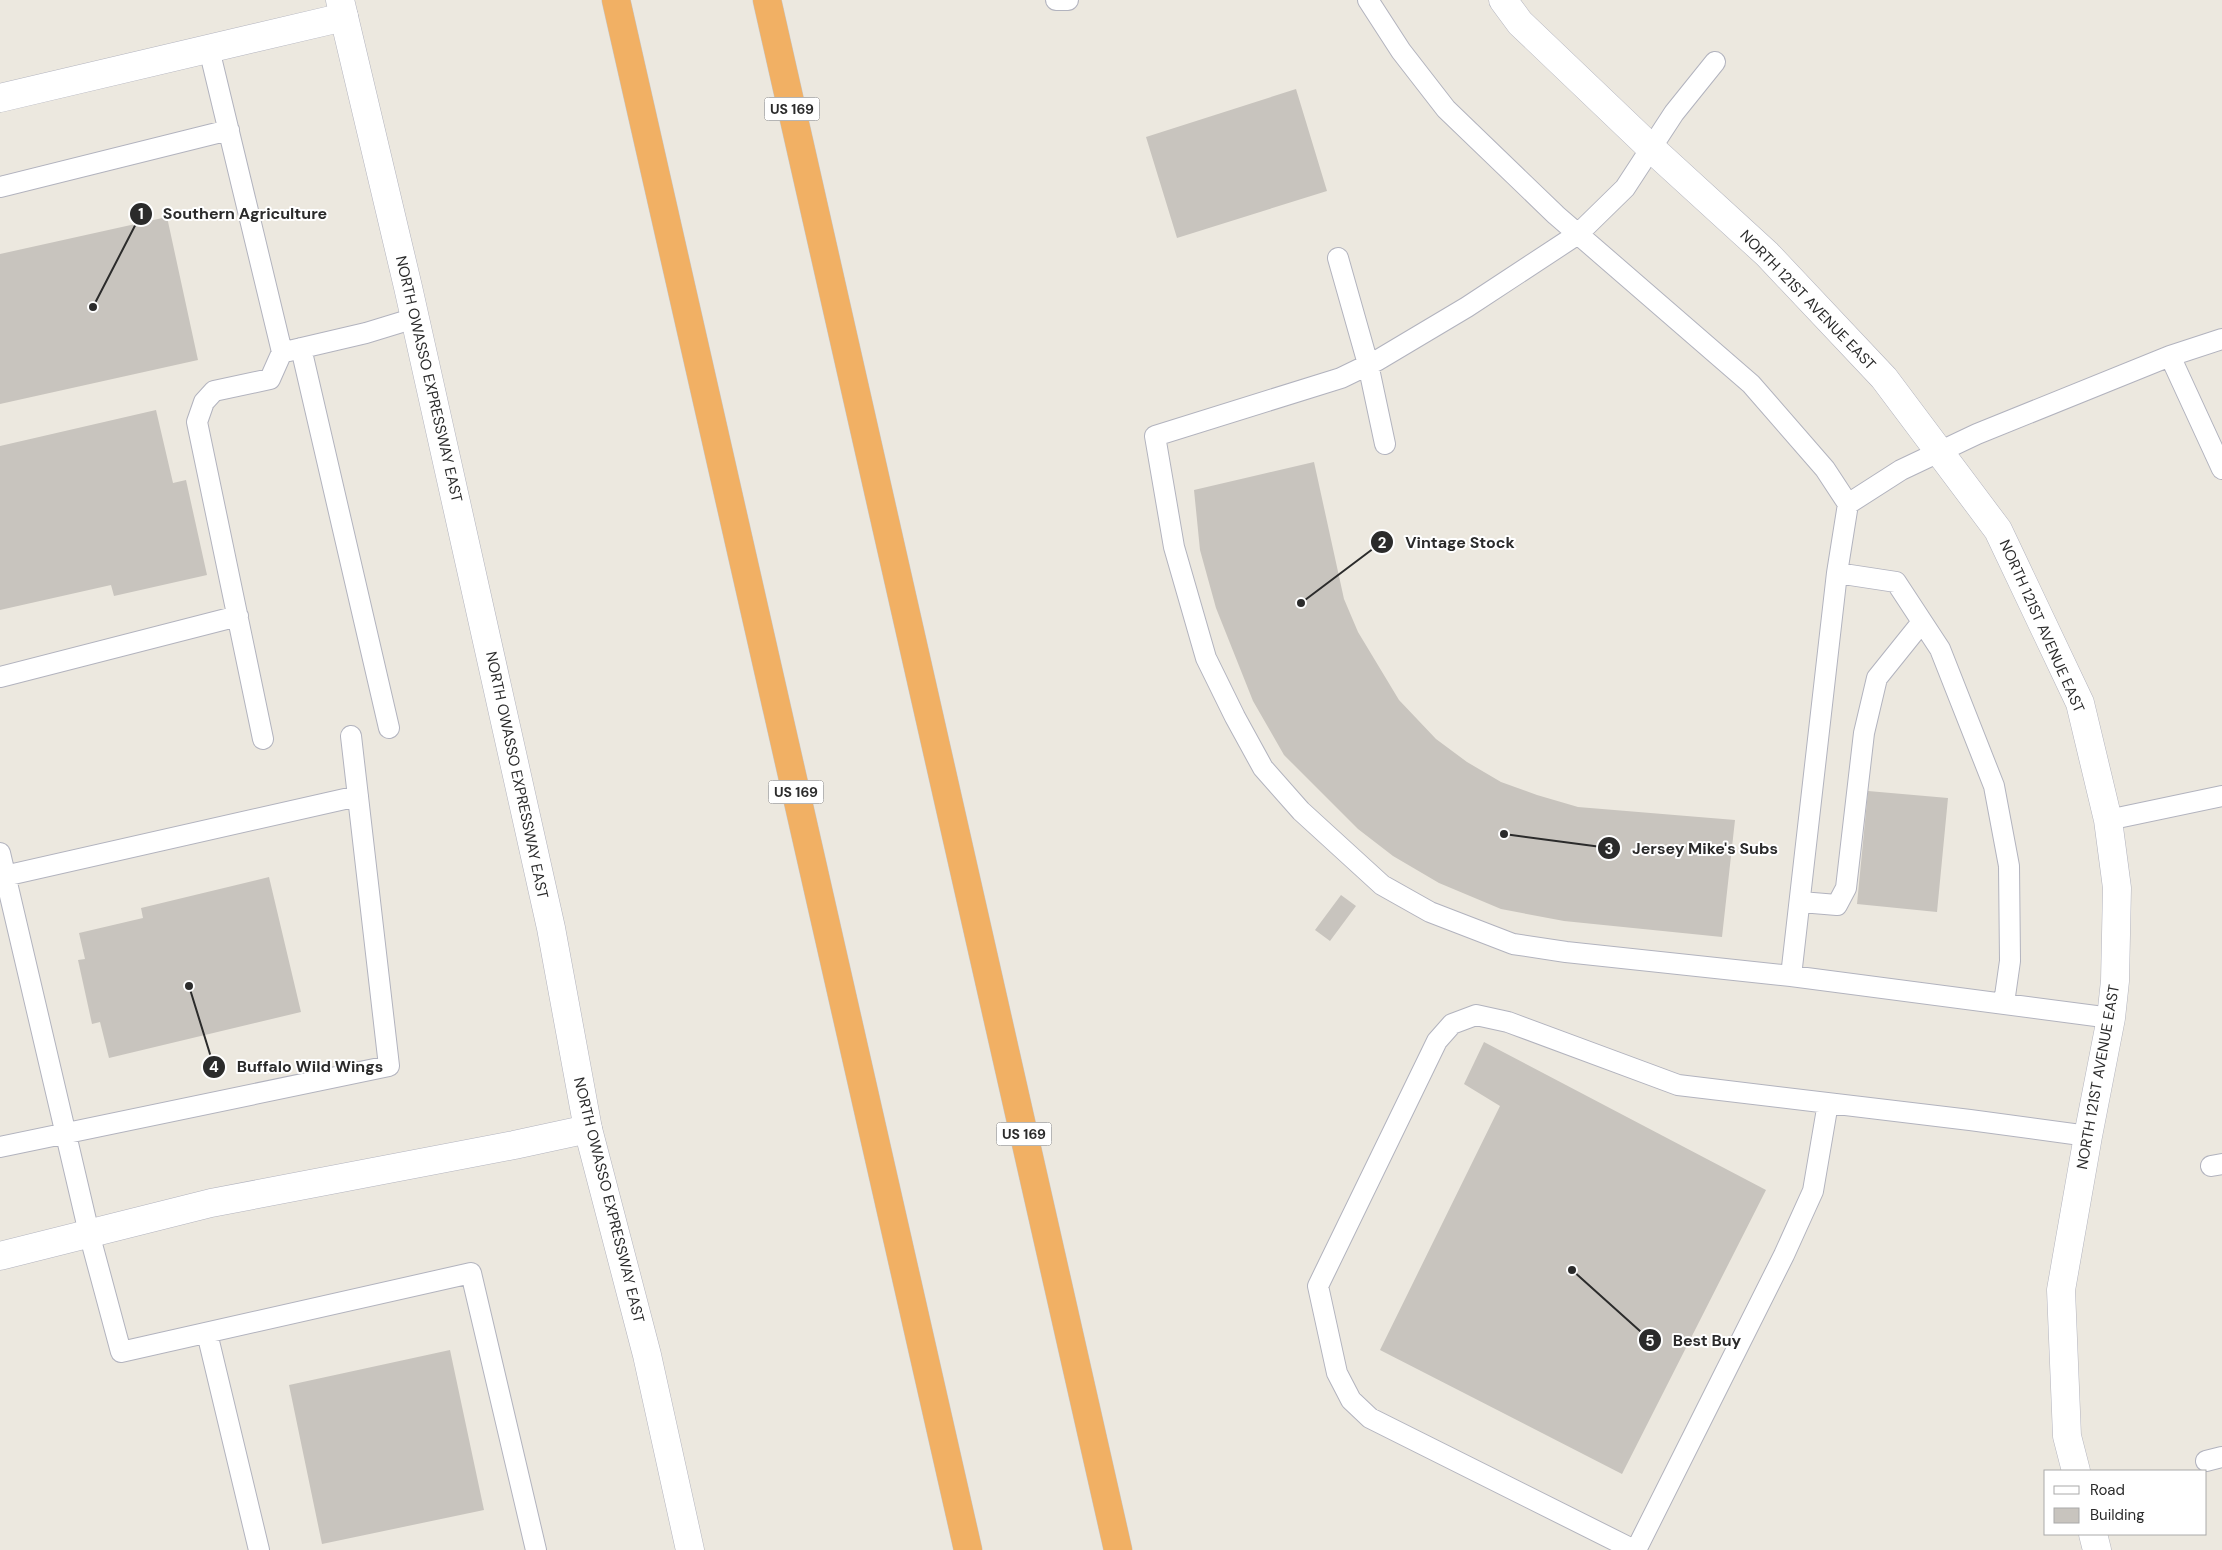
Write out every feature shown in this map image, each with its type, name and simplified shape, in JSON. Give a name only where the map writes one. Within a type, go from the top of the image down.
[{"type":"highway","name":"US 169","points":[[616,0],[968,1550]]},
{"type":"highway","name":"US 169","points":[[767,0],[1118,1550]]},
{"type":"street","name":"NORTH 121ST AVENUE EAST","points":[[1503,0],[1520,23],[1651,148],[1767,254],[1884,378],[1941,451],[1998,530],[2080,703],[2108,820],[2117,888],[2115,980],[2111,1018],[2061,1290],[2067,1436],[2076,1470]]},
{"type":"street","points":[[0,98],[209,48],[342,9]]},
{"type":"street","name":"NORTH OWASSO EXPRESSWAY EAST","points":[[342,9],[415,318],[551,928],[588,1129],[647,1355],[690,1550]]},
{"type":"street","points":[[0,1256],[211,1203],[588,1129]]},
{"type":"street","points":[[2093,1535],[2097,1550]]},
{"type":"lane","points":[[1056,0],[1068,0]]},
{"type":"lane","points":[[1368,0],[1401,51],[1446,109],[1578,234],[1750,384],[1825,469],[1848,504],[1837,573],[1801,902],[1791,976]]},
{"type":"lane","points":[[209,48],[229,130],[292,350],[389,728]]},
{"type":"lane","points":[[1715,62],[1674,113],[1625,188],[1578,234],[1467,306],[1341,378],[1155,436],[1174,547],[1206,658],[1263,768],[1301,811],[1382,885],[1430,912],[1462,926],[1522,946],[1791,976],[2111,1018]]},
{"type":"lane","points":[[0,187],[229,130]]},
{"type":"lane","points":[[1338,258],[1368,364],[1385,444]]},
{"type":"lane","points":[[264,739],[196,422],[204,402],[214,391],[270,379],[292,350],[366,333],[415,318]]},
{"type":"lane","points":[[1848,504],[1901,470],[1941,451],[2045,406],[2170,356],[2222,339]]},
{"type":"lane","points":[[2170,356],[2222,469]]},
{"type":"lane","points":[[1837,573],[1896,582],[1940,649],[1994,786],[2009,866],[2010,961],[2004,1003]]},
{"type":"lane","points":[[0,677],[238,616]]},
{"type":"lane","points":[[1801,902],[1837,905],[1846,888],[1864,733],[1877,678],[1922,622]]},
{"type":"lane","points":[[0,1147],[389,1066],[351,736]]},
{"type":"lane","points":[[3,876],[358,796]]},
{"type":"lane","points":[[2108,820],[2222,796]]},
{"type":"lane","points":[[0,853],[3,876],[89,1233],[122,1352],[471,1273],[536,1550]]},
{"type":"lane","points":[[1828,1104],[1813,1191],[1784,1256],[1635,1550],[1370,1418],[1351,1400],[1337,1373],[1318,1286],[1437,1040],[1452,1024],[1476,1015],[1508,1022],[1678,1086],[1828,1104],[2088,1136]]},
{"type":"lane","points":[[207,1333],[259,1550]]},
{"type":"building","points":[[1296,89],[1327,191],[1177,238],[1146,137]]},
{"type":"building","points":[[167,217],[198,360],[0,404],[0,254]]},
{"type":"building","points":[[156,410],[173,483],[186,480],[207,575],[114,596],[111,585],[0,610],[0,446]]},
{"type":"building","points":[[1314,462],[1344,599],[1358,632],[1399,700],[1436,739],[1467,762],[1501,782],[1537,795],[1578,807],[1735,820],[1722,937],[1564,921],[1501,909],[1439,883],[1393,856],[1358,829],[1284,755],[1253,701],[1216,608],[1200,550],[1194,490]]},
{"type":"building","points":[[1868,791],[1948,798],[1937,912],[1857,904]]},
{"type":"building","points":[[269,877],[301,1012],[109,1058],[100,1022],[92,1024],[78,960],[85,959],[79,933],[143,918],[141,908]]},
{"type":"building","points":[[1341,895],[1356,906],[1330,941],[1315,930]]},
{"type":"building","points":[[1484,1042],[1766,1190],[1622,1474],[1380,1350],[1500,1106],[1464,1084]]},
{"type":"building","points":[[450,1350],[484,1510],[322,1544],[289,1385]]},
{"type":"place","name":"Southern Agriculture","points":[[93,307]]},
{"type":"place","name":"Vintage Stock","points":[[1301,603]]},
{"type":"place","name":"Jersey Mike's Subs","points":[[1504,834]]},
{"type":"place","name":"Buffalo Wild Wings","points":[[189,986]]},
{"type":"place","name":"Best Buy","points":[[1572,1270]]}]
